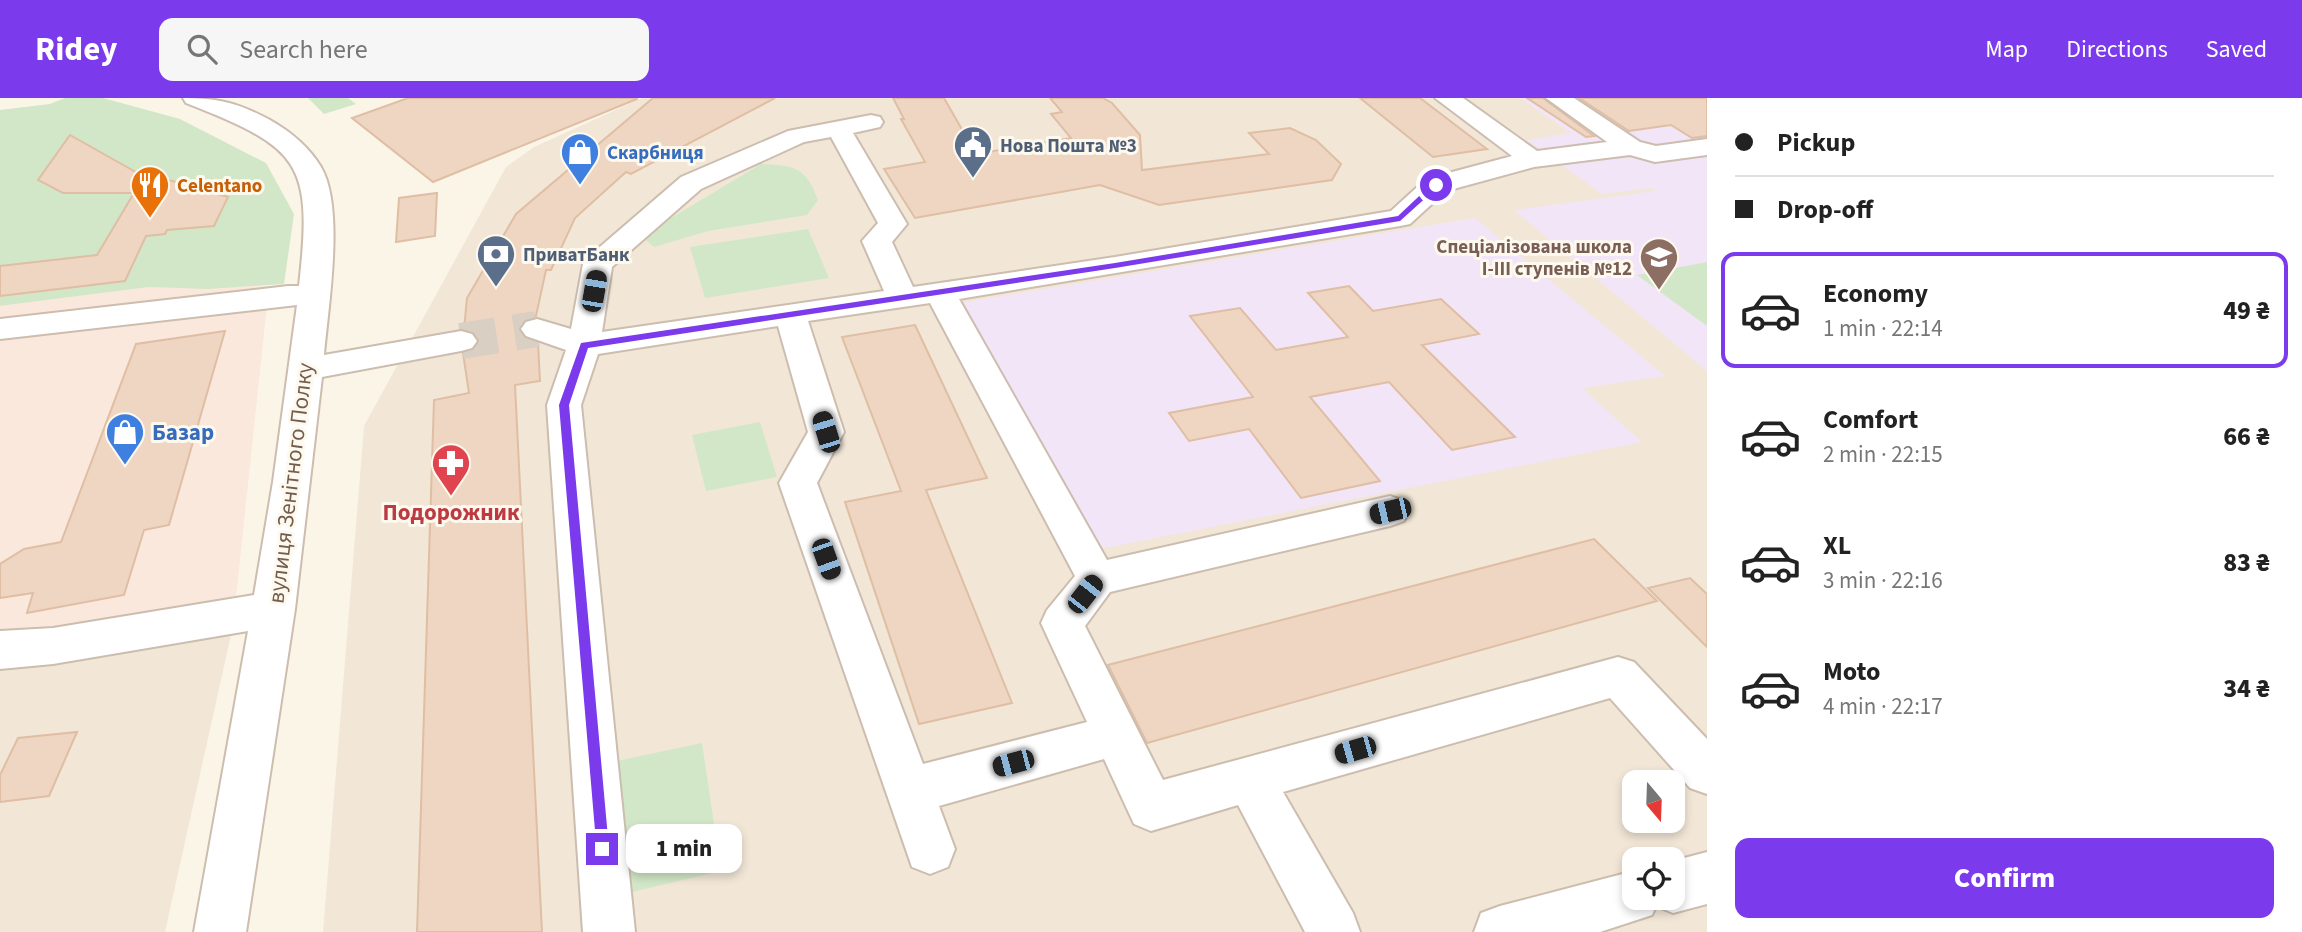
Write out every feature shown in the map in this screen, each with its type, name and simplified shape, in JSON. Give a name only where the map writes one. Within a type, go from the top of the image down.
[{"type":"street","name":"вулиця Зенітного Полку","points":[[195,98],[251,108],[300,156],[318,196],[306,369],[274,609],[220,932]]},
{"type":"street","points":[[1447,98],[1532,159]]},
{"type":"street","points":[[1558,98],[1631,148],[1655,154],[1707,147]]},
{"type":"street","points":[[609,932],[564,405],[584,345],[598,264],[691,183],[797,136],[855,125],[893,224],[877,241],[902,297]]},
{"type":"street","points":[[537,330],[584,345],[1115,266],[1400,218],[1436,185],[1532,159],[1631,148]]},
{"type":"street","points":[[939,291],[1097,579]]},
{"type":"street","points":[[0,329],[288,295],[313,297]]},
{"type":"street","points":[[790,313],[826,432],[798,482],[930,849]]},
{"type":"street","points":[[306,369],[461,341]]},
{"type":"street","points":[[1390,511],[1097,579],[1062,623],[1151,807],[1618,676],[1707,772]]},
{"type":"street","points":[[0,650],[53,646],[274,609]]},
{"type":"street","points":[[909,790],[1116,735]]},
{"type":"street","points":[[1250,779],[1334,932]]},
{"type":"street","points":[[1685,884],[1707,878]]},
{"type":"street","points":[[1500,932],[1622,900]]},
{"type":"shaded area","points":[[642,98],[1707,98],[1707,932],[323,932],[364,426],[506,167],[534,147]]},
{"type":"shaded area","points":[[1520,98],[1707,98],[1707,371],[1514,210],[1656,191],[1651,188],[1602,194],[1527,140],[1571,133]]},
{"type":"shaded area","points":[[1475,218],[1665,376],[1582,388],[1642,442],[1100,549],[960,303]]},
{"type":"shaded area","name":"Базар","points":[[269,286],[233,626],[0,661],[0,306],[149,287]]},
{"type":"shaded area","points":[[233,626],[165,932],[0,932],[0,661]]},
{"type":"green space","points":[[65,98],[103,98],[180,119],[266,163],[294,214],[284,284],[208,289],[149,287],[0,306],[0,110],[50,104]]},
{"type":"green space","points":[[308,98],[348,98],[356,104],[324,114]]},
{"type":"green space","points":[[761,164],[782,165],[803,174],[818,200],[807,215],[708,231],[654,247],[641,236]]},
{"type":"green space","points":[[808,229],[829,278],[705,298],[690,247]]},
{"type":"green space","points":[[1707,262],[1707,326],[1637,275]]},
{"type":"green space","points":[[760,422],[777,477],[706,491],[692,435]]},
{"type":"green space","points":[[702,743],[721,871],[628,893],[617,761]]},
{"type":"building","points":[[408,98],[637,99],[433,182],[352,118]]},
{"type":"building","points":[[653,98],[775,98],[631,174],[626,172],[575,218],[551,270],[546,270],[536,316],[525,319],[519,327],[524,338],[538,343],[540,381],[515,385],[542,932],[417,932],[434,400],[469,393],[463,353],[474,350],[480,341],[474,332],[464,329],[467,298],[516,214]]},
{"type":"building","points":[[893,98],[944,98],[976,154],[1071,138],[1051,114],[1062,112],[1050,98],[1103,98],[1112,103],[1140,135],[1142,170],[1269,154],[1249,133],[1290,128],[1316,140],[1341,164],[1332,180],[1159,205],[1100,185],[915,218],[884,169],[925,162],[901,119],[904,119]]},
{"type":"building","points":[[1360,98],[1420,98],[1487,149],[1433,157]]},
{"type":"building","points":[[1527,98],[1543,98],[1594,136],[1586,137]]},
{"type":"building","points":[[1579,98],[1707,98],[1707,136],[1692,138],[1671,125],[1629,131]]},
{"type":"building","points":[[70,135],[157,184],[169,180],[228,197],[214,226],[167,230],[165,234],[146,236],[125,281],[0,296],[0,266],[97,255],[134,193],[63,193],[38,180]]},
{"type":"building","points":[[437,193],[435,236],[396,242],[399,198]]},
{"type":"building","points":[[1349,286],[1373,311],[1441,299],[1479,334],[1422,345],[1515,437],[1452,450],[1389,382],[1310,397],[1380,481],[1301,498],[1249,429],[1189,441],[1169,413],[1253,397],[1190,316],[1240,308],[1276,350],[1348,337],[1308,293]]},
{"type":"building","points":[[915,325],[987,478],[926,490],[1012,703],[919,724],[845,502],[901,491],[842,337]]},
{"type":"building","points":[[225,331],[169,525],[144,530],[124,595],[27,613],[33,593],[0,598],[0,564],[24,549],[61,542],[136,344]]},
{"type":"building","points":[[1594,539],[1657,601],[1147,743],[1108,665]]},
{"type":"building","points":[[1690,578],[1707,594],[1707,647],[1648,588]]},
{"type":"building","points":[[77,732],[49,796],[0,802],[0,775],[18,738]]},
{"type":"tunnel","points":[[461,341],[537,329]]},
{"type":"place","name":"Нова Пошта №3","points":[[973,179]]},
{"type":"place","name":"Скарбниця","points":[[580,186]]},
{"type":"place","name":"Celentano","points":[[150,219]]},
{"type":"place","name":"ПриватБанк","points":[[496,288]]},
{"type":"place","name":"Спеціалізована школа І-ІІІ ступенів №12","points":[[1659,291]]},
{"type":"place","name":"Базар","points":[[125,466]]},
{"type":"place","name":"Подорожник","points":[[451,497]]},
{"type":"route","points":[[602,849],[564,405],[584,345],[1115,266],[1400,218],[1436,185]]}]
